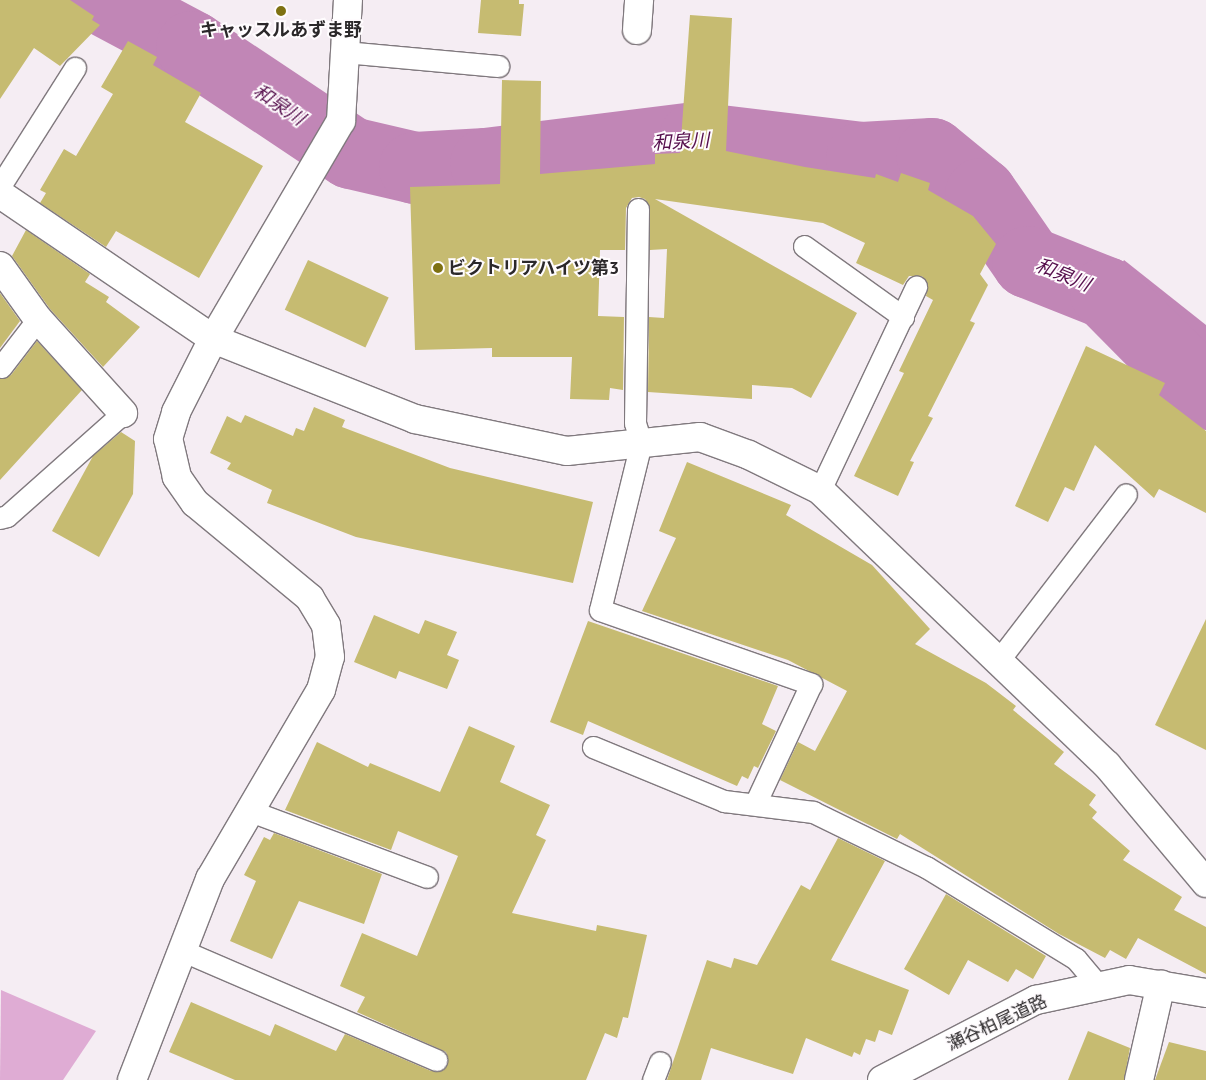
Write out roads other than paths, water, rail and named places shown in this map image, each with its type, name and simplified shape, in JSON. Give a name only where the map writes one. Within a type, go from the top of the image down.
[{"type":"street","points":[[132,1080],[180,950],[210,879],[248,810],[321,690],[330,657],[326,625],[310,598],[195,503],[177,477],[168,439],[176,412],[213,339],[341,121],[348,0]]},
{"type":"street","points":[[638,30],[639,0]]},
{"type":"street","points":[[0,194],[213,339],[415,420],[567,452],[700,437],[749,455],[820,490],[1107,765],[1206,883]]},
{"type":"street","points":[[0,266],[38,319],[123,413]]},
{"type":"street","name":"瀬谷柏尾道路","points":[[882,1080],[1036,1000],[1098,985],[1129,980],[1206,993]]},
{"type":"street","points":[[1139,1080],[1161,984]]},
{"type":"lane","points":[[344,52],[498,66]]},
{"type":"lane","points":[[0,186],[75,68]]},
{"type":"lane","points":[[638,209],[635,422],[641,443],[600,610],[811,684],[755,804]]},
{"type":"lane","points":[[804,246],[902,317]]},
{"type":"lane","points":[[820,490],[916,287]]},
{"type":"lane","points":[[1,367],[38,319]]},
{"type":"lane","points":[[0,518],[7,516],[123,413]]},
{"type":"lane","points":[[998,661],[1126,494]]},
{"type":"lane","points":[[593,747],[724,801],[813,812],[926,867],[1076,959],[1098,985]]},
{"type":"lane","points":[[248,810],[427,877]]},
{"type":"lane","points":[[180,950],[436,1060]]},
{"type":"waterway","name":"和泉川","points":[[104,0],[192,47],[351,153],[415,168],[486,164],[695,138],[862,158],[932,154],[981,194],[1028,262],[1106,293],[1206,394]]},
{"type":"place","name":"キャッスルあずま野","points":[[281,11]]},
{"type":"place","name":"ビクトリアハイツ第3","points":[[438,268]]}]
